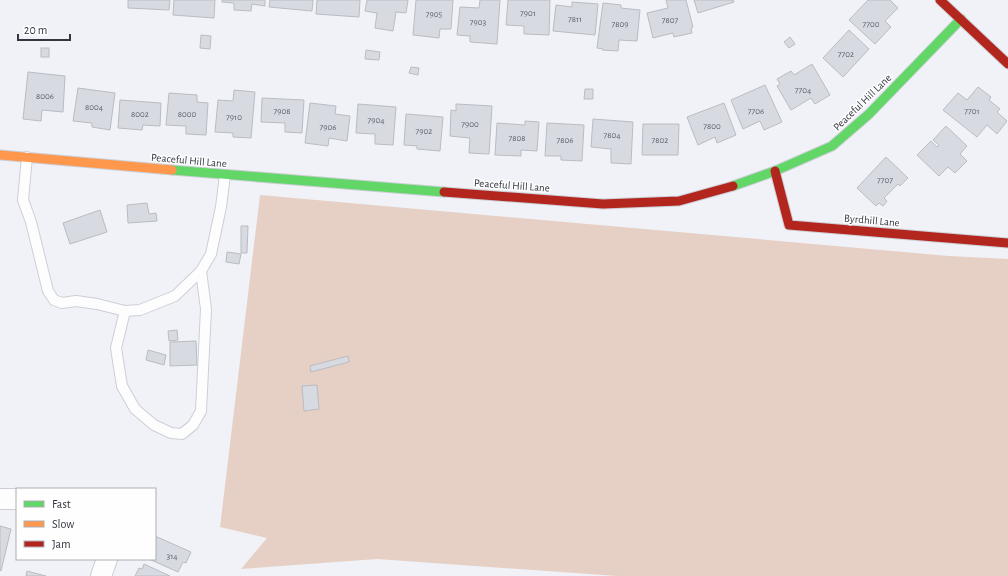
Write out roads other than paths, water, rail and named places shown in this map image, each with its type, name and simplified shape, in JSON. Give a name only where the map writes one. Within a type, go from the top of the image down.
[{"type":"street","points":[[940,0],[1008,64]]},
{"type":"street","name":"Peaceful Hill Lane","points":[[0,155],[225,175],[603,204],[679,201],[722,190],[774,171],[832,146],[849,133],[869,114],[961,19]]},
{"type":"street","name":"Byrdhill Lane","points":[[774,171],[789,225],[1008,243]]},
{"type":"street","points":[[0,499],[16,499]]},
{"type":"street","points":[[101,576],[107,560]]},
{"type":"lane","points":[[27,157],[23,200],[32,222],[48,291],[54,300],[62,304],[76,301],[97,304],[125,311],[140,310],[175,296],[201,271],[211,254],[221,207],[225,175]]},
{"type":"lane","points":[[125,311],[116,348],[122,386],[135,409],[154,425],[171,433],[182,434],[193,425],[201,411],[206,309],[201,271]]}]
